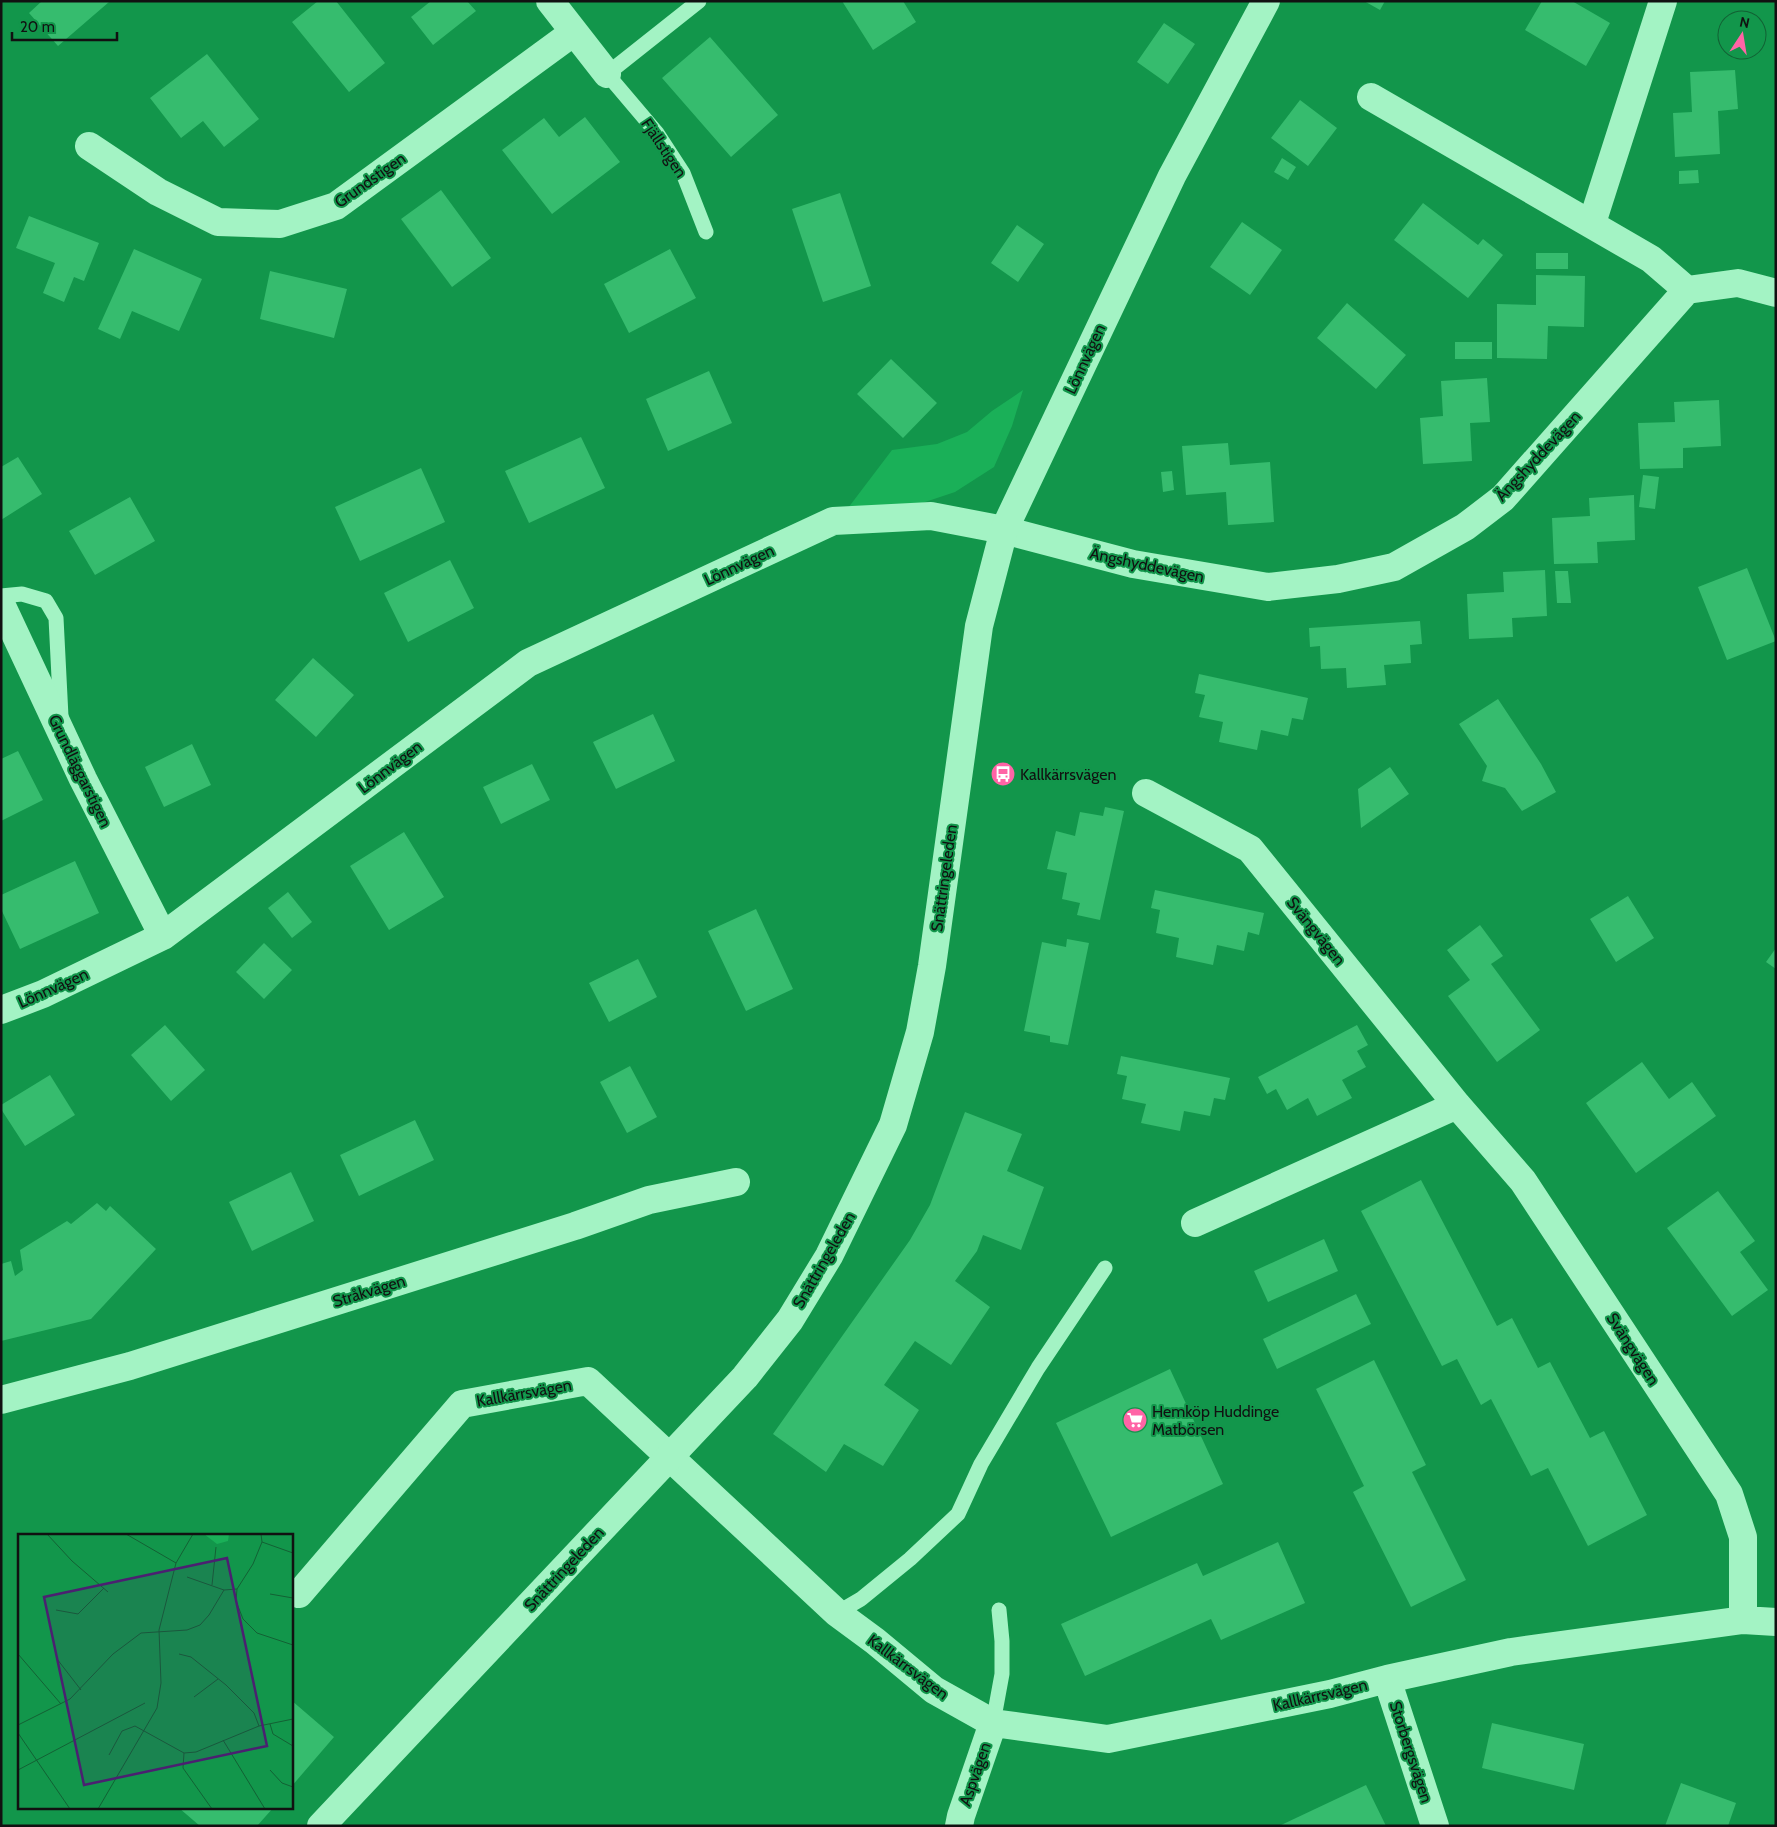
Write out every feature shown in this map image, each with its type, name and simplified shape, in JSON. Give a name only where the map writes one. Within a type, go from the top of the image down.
[{"type":"street","name":"Fjällstigen","points":[[550,1],[607,74]]},
{"type":"street","name":"Lönnvägen","points":[[1,1010],[43,994],[162,936],[528,663],[833,521],[931,516],[1004,530],[1172,176],[1266,1]]},
{"type":"street","points":[[1592,223],[1663,1]]},
{"type":"street","name":"Grundstigen","points":[[89,146],[158,192],[218,222],[280,224],[336,206],[574,32]]},
{"type":"street","points":[[1372,97],[1652,259],[1687,290],[1738,283],[1776,292]]},
{"type":"street","name":"Ängshyddevägen","points":[[1004,530],[1133,564],[1268,587],[1338,579],[1394,568],[1465,527],[1502,498],[1687,290]]},
{"type":"street","name":"Snättringeleden","points":[[321,1826],[745,1376],[790,1320],[829,1256],[893,1125],[920,1032],[932,966],[979,626],[1004,530]]},
{"type":"street","name":"Grundläggarstigen","points":[[1,604],[162,936]]},
{"type":"street","name":"Svängvägen","points":[[1146,794],[1250,850],[1457,1105],[1522,1181],[1729,1494],[1743,1537],[1742,1620]]},
{"type":"street","points":[[1195,1223],[1457,1105]]},
{"type":"street","name":"Stråkvägen","points":[[1,1400],[130,1366],[566,1229],[649,1200],[736,1182]]},
{"type":"street","name":"Kallkärrsvägen","points":[[299,1594],[462,1404],[588,1381],[837,1613],[875,1640],[934,1690],[993,1723],[1108,1740],[1330,1694],[1387,1679],[1511,1652],[1742,1620],[1776,1622]]},
{"type":"street","name":"Storbergsvägen","points":[[1387,1679],[1435,1826]]},
{"type":"street","name":"Aspvägen","points":[[959,1826],[993,1723]]},
{"type":"lane","points":[[607,74],[698,1]]},
{"type":"lane","name":"Fjällstigen","points":[[607,74],[657,133],[684,173],[706,232]]},
{"type":"lane","points":[[1,596],[22,594],[46,601],[56,618],[62,733]]},
{"type":"lane","points":[[837,1613],[861,1599],[910,1559],[958,1514],[981,1464],[1038,1368],[1104,1268]]},
{"type":"lane","points":[[993,1723],[1002,1674],[1000,1610]]},
{"type":"green space","points":[[1023,390],[1012,426],[994,467],[955,492],[910,507],[845,512],[892,450],[937,444],[967,432],[992,411]]},
{"type":"building","points":[[42,1],[109,2],[58,46],[29,13]]},
{"type":"building","points":[[318,1],[336,1],[385,63],[349,92],[292,22]]},
{"type":"building","points":[[431,1],[467,1],[476,11],[433,45],[411,17]]},
{"type":"building","points":[[842,1],[903,1],[916,22],[873,50]]},
{"type":"building","points":[[1364,1],[1385,1],[1380,10]]},
{"type":"building","points":[[1542,1],[1572,1],[1610,23],[1586,66],[1525,30]]},
{"type":"building","points":[[1164,23],[1195,44],[1168,84],[1137,62]]},
{"type":"building","points":[[710,37],[778,115],[731,157],[662,78]]},
{"type":"building","points":[[207,54],[259,119],[224,147],[203,121],[181,138],[150,98]]},
{"type":"building","points":[[1735,70],[1738,109],[1718,111],[1720,154],[1675,157],[1673,113],[1692,112],[1690,72]]},
{"type":"building","points":[[1300,100],[1337,128],[1308,166],[1271,138]]},
{"type":"building","points":[[585,117],[620,162],[552,214],[502,150],[544,118],[559,137]]},
{"type":"building","points":[[1282,158],[1296,167],[1288,180],[1274,172]]},
{"type":"building","points":[[1698,170],[1699,183],[1679,184],[1679,171]]},
{"type":"building","points":[[441,190],[491,258],[452,287],[401,219]]},
{"type":"building","points":[[840,193],[871,286],[823,302],[792,209]]},
{"type":"building","points":[[1423,203],[1478,245],[1483,239],[1503,255],[1468,298],[1394,240]]},
{"type":"building","points":[[29,216],[99,243],[84,281],[74,277],[64,302],[43,293],[55,263],[16,248]]},
{"type":"building","points":[[1242,222],[1282,250],[1250,295],[1210,267]]},
{"type":"building","points":[[1017,225],[1044,244],[1018,282],[991,263]]},
{"type":"building","points":[[134,249],[202,279],[179,331],[132,311],[120,339],[98,329]]},
{"type":"building","points":[[670,249],[696,298],[629,333],[604,284]]},
{"type":"building","points":[[1536,253],[1568,253],[1568,269],[1536,269]]},
{"type":"building","points":[[270,271],[347,289],[334,338],[260,319]]},
{"type":"building","points":[[1536,275],[1585,276],[1584,327],[1548,326],[1547,359],[1497,358],[1497,304],[1536,305]]},
{"type":"building","points":[[1347,303],[1406,355],[1376,389],[1317,338]]},
{"type":"building","points":[[1455,342],[1492,342],[1492,359],[1455,359]]},
{"type":"building","points":[[891,359],[937,403],[903,438],[857,394]]},
{"type":"building","points":[[709,371],[732,423],[668,451],[646,399]]},
{"type":"building","points":[[1487,378],[1490,422],[1470,423],[1472,461],[1423,464],[1420,418],[1443,416],[1441,381]]},
{"type":"building","points":[[1719,400],[1721,446],[1683,448],[1683,468],[1640,469],[1638,423],[1675,422],[1674,402]]},
{"type":"building","points":[[581,437],[605,488],[529,523],[505,471]]},
{"type":"building","points":[[1228,443],[1230,465],[1270,462],[1274,522],[1228,525],[1226,492],[1186,495],[1182,446]]},
{"type":"building","points":[[18,457],[42,494],[1,520],[1,467]]},
{"type":"building","points":[[421,468],[445,522],[360,561],[335,507]]},
{"type":"building","points":[[1172,471],[1174,490],[1163,492],[1161,472]]},
{"type":"building","points":[[1643,475],[1659,477],[1655,509],[1639,507]]},
{"type":"building","points":[[1634,495],[1635,540],[1597,542],[1598,563],[1554,564],[1552,518],[1590,516],[1589,498]]},
{"type":"building","points":[[130,497],[155,541],[95,575],[69,531]]},
{"type":"building","points":[[450,560],[474,608],[408,642],[384,593]]},
{"type":"building","points":[[1747,568],[1776,641],[1727,660],[1698,587]]},
{"type":"building","points":[[1545,570],[1547,616],[1512,618],[1513,637],[1469,639],[1467,594],[1504,592],[1503,572]]},
{"type":"building","points":[[1555,571],[1568,571],[1571,603],[1557,603]]},
{"type":"building","points":[[1420,621],[1422,644],[1410,645],[1411,663],[1384,665],[1386,685],[1347,688],[1346,668],[1321,669],[1320,646],[1310,647],[1309,628]]},
{"type":"building","points":[[313,658],[354,695],[316,737],[275,700]]},
{"type":"building","points":[[1199,674],[1308,698],[1303,720],[1292,718],[1288,736],[1261,730],[1257,750],[1219,742],[1223,722],[1199,717],[1205,695],[1195,693]]},
{"type":"building","points":[[1498,699],[1541,764],[1556,792],[1522,811],[1505,788],[1482,781],[1487,766],[1459,724]]},
{"type":"building","points":[[653,714],[675,761],[616,789],[593,742]]},
{"type":"building","points":[[192,744],[211,785],[164,807],[145,767]]},
{"type":"building","points":[[18,751],[43,800],[1,821],[1,759]]},
{"type":"building","points":[[532,764],[550,800],[501,824],[483,787]]},
{"type":"building","points":[[1390,767],[1409,794],[1361,828],[1358,789]]},
{"type":"building","points":[[1105,807],[1124,811],[1100,920],[1077,915],[1080,903],[1062,899],[1067,873],[1047,869],[1056,831],[1075,836],[1080,812],[1103,816]]},
{"type":"building","points":[[404,832],[444,897],[389,930],[350,866]]},
{"type":"building","points":[[75,861],[99,913],[20,949],[1,909],[1,895]]},
{"type":"building","points":[[1155,890],[1264,913],[1259,935],[1248,932],[1244,951],[1217,945],[1213,965],[1176,957],[1179,938],[1156,933],[1160,910],[1151,908]]},
{"type":"building","points":[[288,892],[312,922],[292,938],[268,908]]},
{"type":"building","points":[[1628,896],[1654,938],[1616,962],[1590,919]]},
{"type":"building","points":[[756,909],[793,989],[746,1011],[708,931]]},
{"type":"building","points":[[1480,925],[1503,956],[1491,964],[1540,1030],[1497,1062],[1448,996],[1470,980],[1447,950]]},
{"type":"building","points":[[1067,939],[1089,943],[1068,1045],[1050,1042],[1050,1036],[1024,1031],[1042,942],[1066,947]]},
{"type":"building","points":[[264,943],[292,970],[264,999],[236,972]]},
{"type":"building","points":[[1776,948],[1776,969],[1766,962]]},
{"type":"building","points":[[638,959],[657,997],[609,1022],[589,983]]},
{"type":"building","points":[[165,1025],[205,1070],[171,1101],[131,1055]]},
{"type":"building","points":[[1357,1025],[1368,1045],[1357,1051],[1366,1067],[1342,1080],[1352,1098],[1317,1116],[1308,1098],[1287,1110],[1276,1089],[1267,1094],[1258,1077]]},
{"type":"building","points":[[1121,1056],[1230,1078],[1225,1100],[1214,1098],[1210,1116],[1184,1111],[1180,1131],[1141,1123],[1146,1104],[1122,1099],[1127,1076],[1117,1074]]},
{"type":"building","points":[[1642,1062],[1669,1099],[1692,1082],[1716,1116],[1636,1173],[1586,1103]]},
{"type":"building","points":[[630,1066],[657,1117],[627,1133],[600,1082]]},
{"type":"building","points":[[50,1075],[75,1115],[25,1146],[1,1109],[1,1105]]},
{"type":"building","points":[[965,1112],[1022,1134],[1007,1171],[1044,1187],[1021,1250],[983,1235],[977,1251],[955,1281],[990,1307],[951,1365],[915,1341],[884,1385],[919,1410],[883,1466],[844,1444],[826,1472],[773,1434],[910,1240],[930,1205]]},
{"type":"building","points":[[415,1120],[434,1160],[359,1196],[340,1155]]},
{"type":"building","points":[[291,1172],[314,1221],[252,1251],[229,1202]]},
{"type":"building","points":[[1421,1180],[1497,1326],[1512,1318],[1538,1368],[1550,1362],[1590,1438],[1604,1431],[1647,1515],[1588,1546],[1548,1468],[1531,1476],[1491,1399],[1481,1405],[1457,1359],[1442,1366],[1361,1211]]},
{"type":"building","points":[[1718,1191],[1755,1241],[1740,1252],[1768,1290],[1732,1316],[1667,1228]]},
{"type":"building","points":[[97,1203],[106,1211],[110,1206],[156,1249],[91,1319],[1,1341],[1,1264],[11,1261],[15,1276],[23,1270],[20,1250],[67,1221],[71,1224]]},
{"type":"building","points":[[1324,1239],[1338,1271],[1268,1302],[1254,1271]]},
{"type":"building","points":[[1356,1294],[1371,1324],[1277,1369],[1263,1339]]},
{"type":"building","points":[[1374,1360],[1426,1465],[1412,1472],[1466,1580],[1411,1607],[1353,1492],[1364,1486],[1316,1389]]},
{"type":"building","points":[[1170,1369],[1223,1484],[1111,1537],[1056,1423]]},
{"type":"building","points":[[1278,1542],[1305,1603],[1221,1640],[1211,1619],[1085,1676],[1061,1624],[1197,1563],[1203,1576]]},
{"type":"building","points":[[292,1701],[334,1737],[292,1786]]},
{"type":"building","points":[[1492,1723],[1584,1744],[1574,1790],[1482,1768]]},
{"type":"building","points":[[1681,1783],[1736,1803],[1728,1826],[1665,1826]]},
{"type":"building","points":[[1366,1785],[1386,1826],[1279,1826]]},
{"type":"building","points":[[181,1810],[271,1810],[257,1826],[200,1826]]},
{"type":"place","name":"Kallkärrsvägen","points":[[1003,774]]},
{"type":"place","name":"Hemköp Huddinge Matbörsen","points":[[1135,1420]]}]
